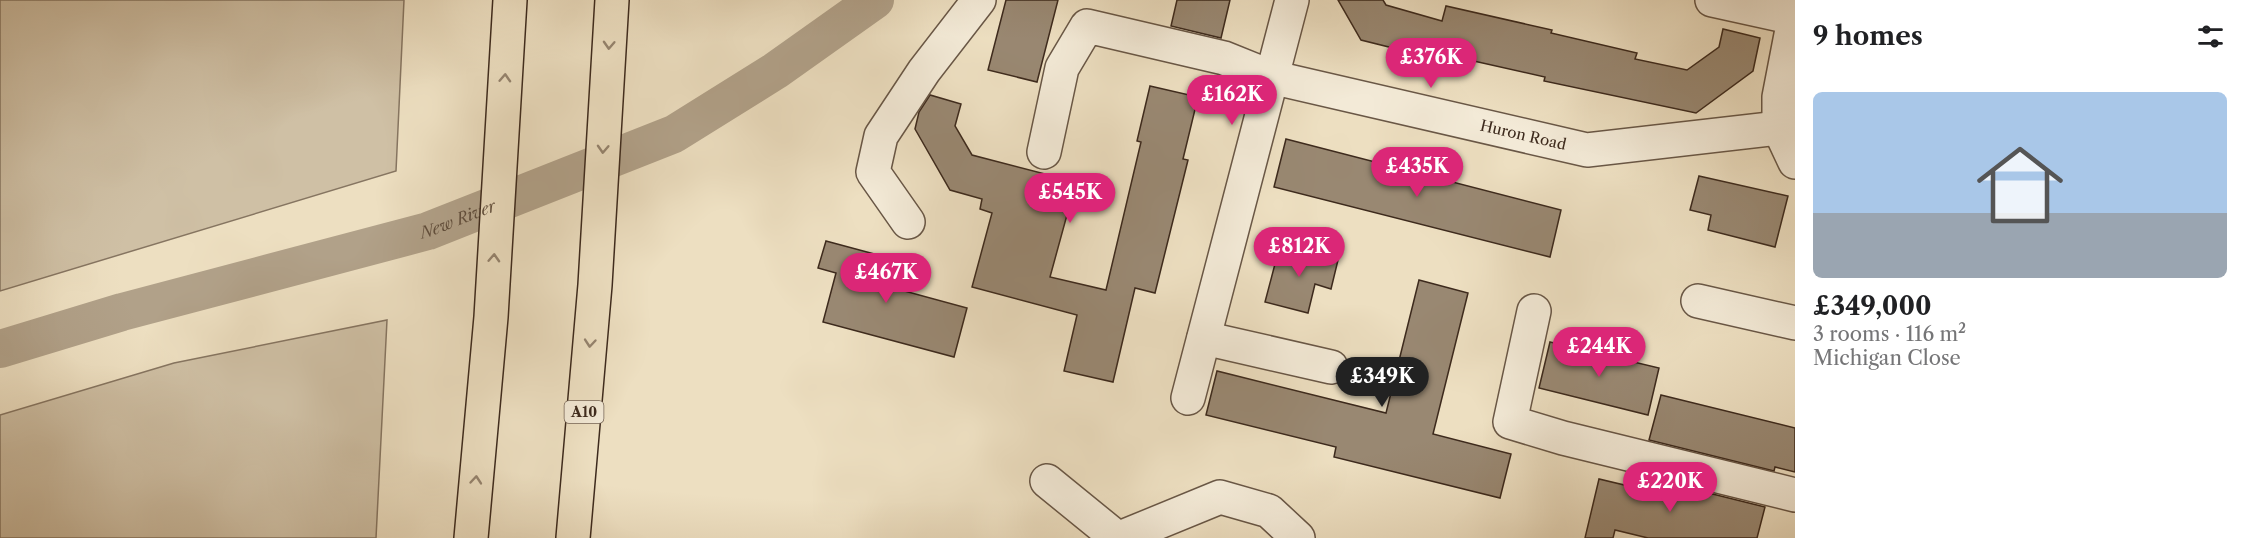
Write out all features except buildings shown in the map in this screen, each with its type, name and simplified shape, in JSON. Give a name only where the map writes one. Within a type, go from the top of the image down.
[{"type":"highway","points":[[471,538],[491,317],[510,0]]},
{"type":"highway","name":"A10","points":[[573,538],[595,285],[612,0]]},
{"type":"street","points":[[908,222],[873,172],[881,136],[924,71],[979,0]]},
{"type":"street","points":[[1188,398],[1292,0]]},
{"type":"street","points":[[1712,0],[1795,16],[1779,97],[1779,128],[1795,162]]},
{"type":"street","name":"Huron Road","points":[[1044,152],[1062,69],[1087,26],[1224,58],[1271,77],[1587,150],[1779,128]]},
{"type":"street","points":[[1698,301],[1795,323]]},
{"type":"street","points":[[1534,311],[1510,423],[1795,495]]},
{"type":"street","points":[[1204,338],[1331,367]]},
{"type":"street","points":[[1047,482],[1119,538],[1220,497],[1269,511],[1298,538]]},
{"type":"shaded area","points":[[0,0],[404,0],[396,171],[0,291]]},
{"type":"shaded area","points":[[387,320],[376,538],[0,538],[0,415],[174,363]]},
{"type":"waterway","name":"New River","points":[[0,349],[122,312],[428,231],[674,134],[775,71],[875,0]]}]
